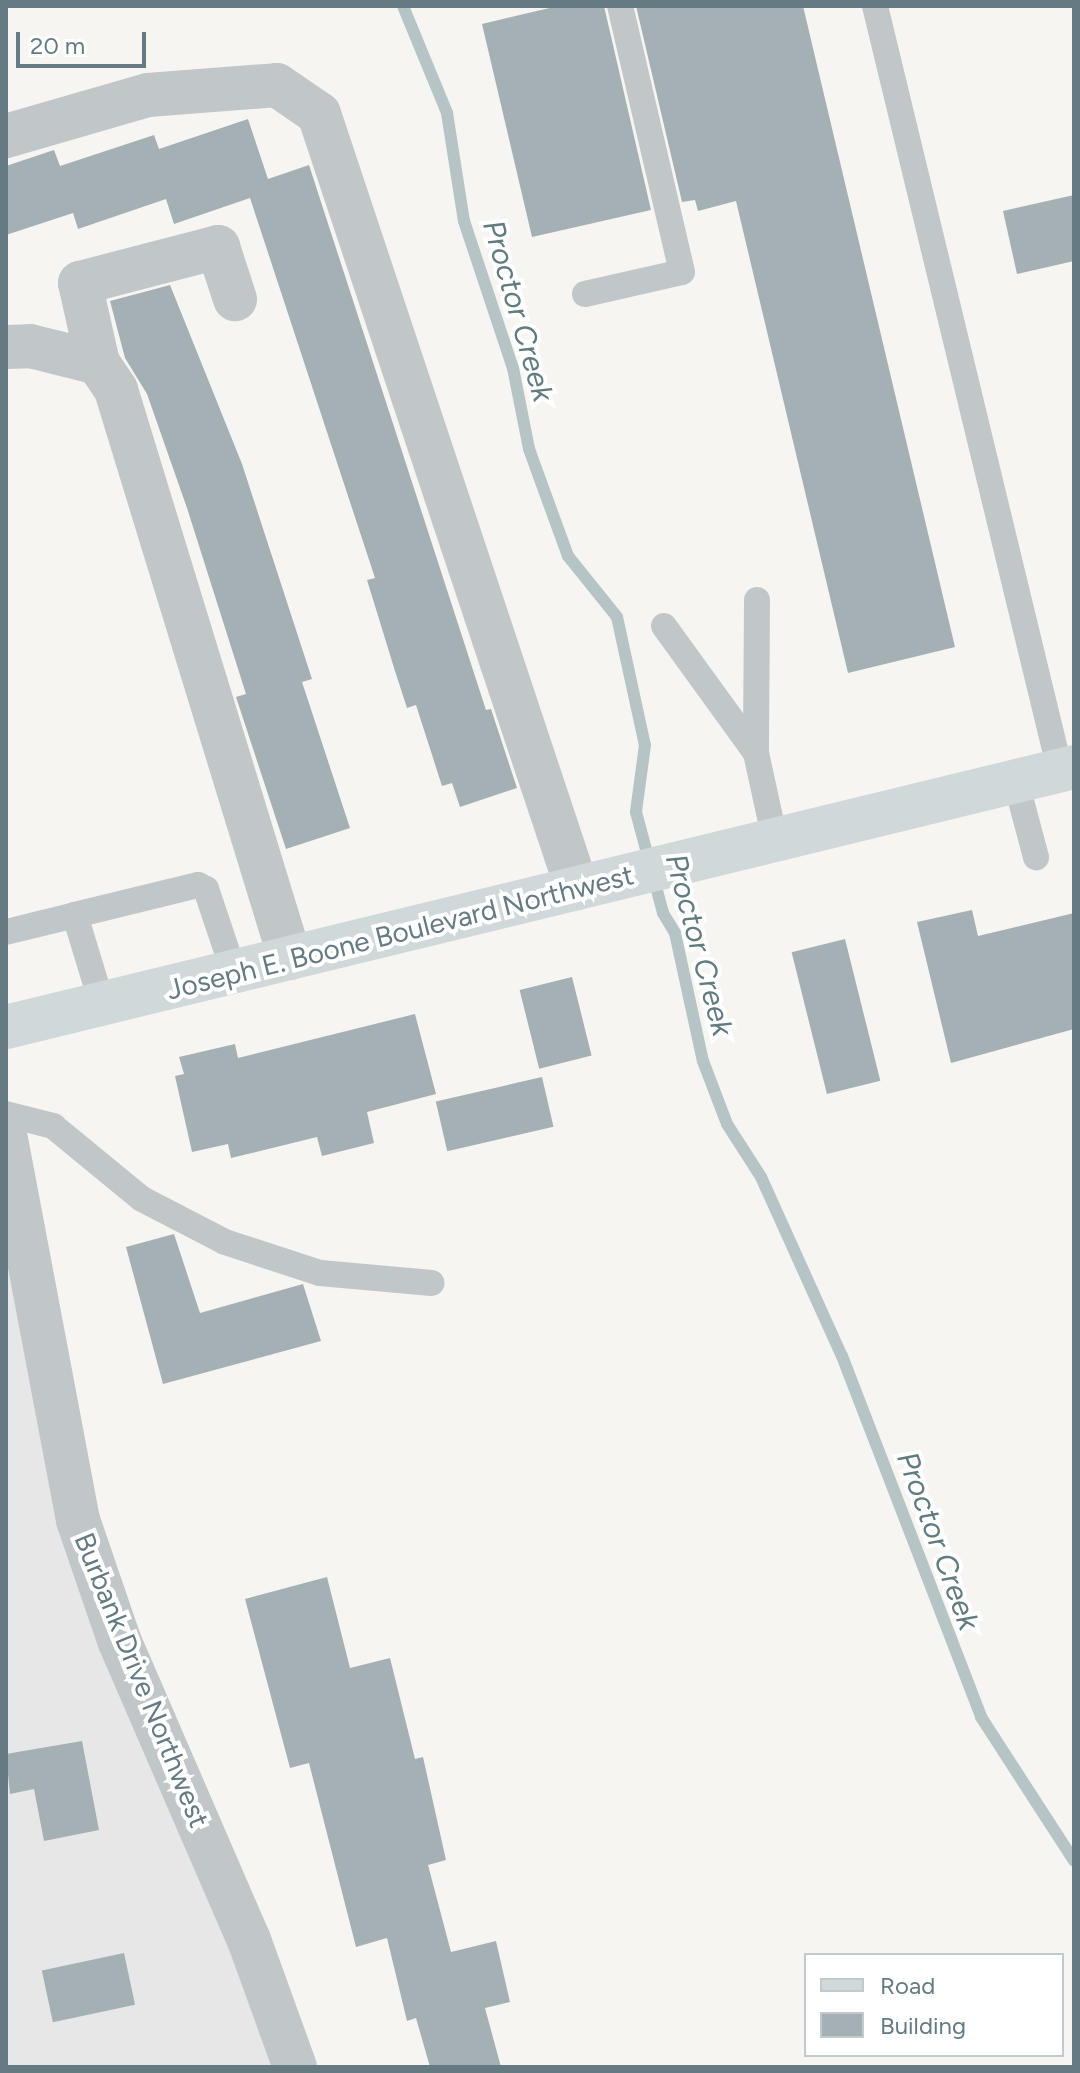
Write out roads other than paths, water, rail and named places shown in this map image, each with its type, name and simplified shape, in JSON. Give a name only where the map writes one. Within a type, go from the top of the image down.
[{"type":"main road","name":"Joseph E. Boone Boulevard Northwest","points":[[6,1027],[1067,769]]},
{"type":"street","points":[[6,136],[148,95],[277,85],[319,114],[597,883]]},
{"type":"street","points":[[235,299],[218,247],[80,283],[98,363],[116,390],[290,958]]},
{"type":"street","points":[[6,347],[30,346],[98,363]]},
{"type":"street","name":"Burbank Drive Northwest","points":[[6,1139],[78,1520],[119,1640],[249,1940],[295,2067]]},
{"type":"lane","points":[[585,294],[682,272],[620,6]]},
{"type":"lane","points":[[875,6],[1067,769]]},
{"type":"lane","points":[[757,600],[756,753],[775,840]]},
{"type":"lane","points":[[664,626],[756,753]]},
{"type":"lane","points":[[1016,782],[1036,857]]},
{"type":"lane","points":[[6,932],[198,885],[206,889],[234,972]]},
{"type":"lane","points":[[75,915],[102,1004]]},
{"type":"lane","points":[[6,1114],[53,1126],[142,1199],[225,1242],[320,1273],[432,1283]]},
{"type":"waterway","name":"Proctor Creek","points":[[403,6],[447,113],[464,221],[513,368],[529,449],[568,556],[617,617],[645,745],[636,812],[663,913],[675,933],[703,1061],[727,1124],[761,1177],[842,1356],[981,1717],[1074,1861]]}]
